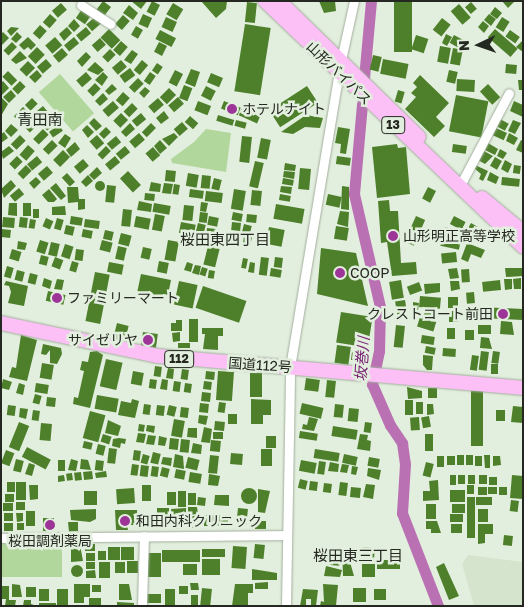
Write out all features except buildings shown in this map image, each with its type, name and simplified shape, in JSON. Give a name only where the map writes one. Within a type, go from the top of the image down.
[{"type":"highway","name":"山形バイパス","points":[[265,1],[340,67],[467,188],[523,247]]},
{"type":"highway","name":"山形バイパス","points":[[279,1],[340,67]]},
{"type":"highway","name":"山形バイパス","points":[[467,188],[523,236]]},
{"type":"highway","points":[[467,188],[523,232]]},
{"type":"highway","points":[[467,188],[523,254]]},
{"type":"highway","name":"国道112号","points":[[1,323],[135,353],[523,388]]},
{"type":"street","points":[[286,606],[290,367],[340,67],[354,2]]},
{"type":"street","points":[[81,5],[110,24]]},
{"type":"street","points":[[467,188],[509,93]]},
{"type":"street","points":[[1,538],[287,535]]},
{"type":"street","points":[[142,606],[144,536]]},
{"type":"shaded area","points":[[468,555],[523,562],[523,606],[474,606],[462,564]]},
{"type":"green space","points":[[60,74],[94,113],[73,132],[39,92]]},
{"type":"green space","points":[[206,129],[231,133],[226,172],[172,163],[171,159],[194,142]]},
{"type":"green space","points":[[2,542],[62,542],[62,577],[2,577]]},
{"type":"waterway","name":"坂巻川","points":[[363,89],[371,1]]},
{"type":"waterway","name":"坂巻川","points":[[362,104],[354,194],[380,307],[379,351],[372,384],[390,425],[402,443],[405,464],[402,513],[438,606]]},
{"type":"place","name":"ホテルナイト","points":[[232,109]]},
{"type":"place","name":"山形明正高等学校","points":[[393,236]]},
{"type":"place","name":"COOP","points":[[340,273]]},
{"type":"place","name":"ファミリーマート","points":[[57,298]]},
{"type":"place","name":"クレストコート前田","points":[[503,314]]},
{"type":"place","name":"サイゼリヤ","points":[[148,340]]},
{"type":"place","name":"和田内科クリニック","points":[[125,521]]},
{"type":"place","name":"桜田調剤薬局","points":[[50,525]]},
{"type":"district","name":"青田南","points":[[40,120]]},
{"type":"district","name":"桜田東四丁目","points":[[225,240]]},
{"type":"district","name":"桜田東三丁目","points":[[358,556]]}]
